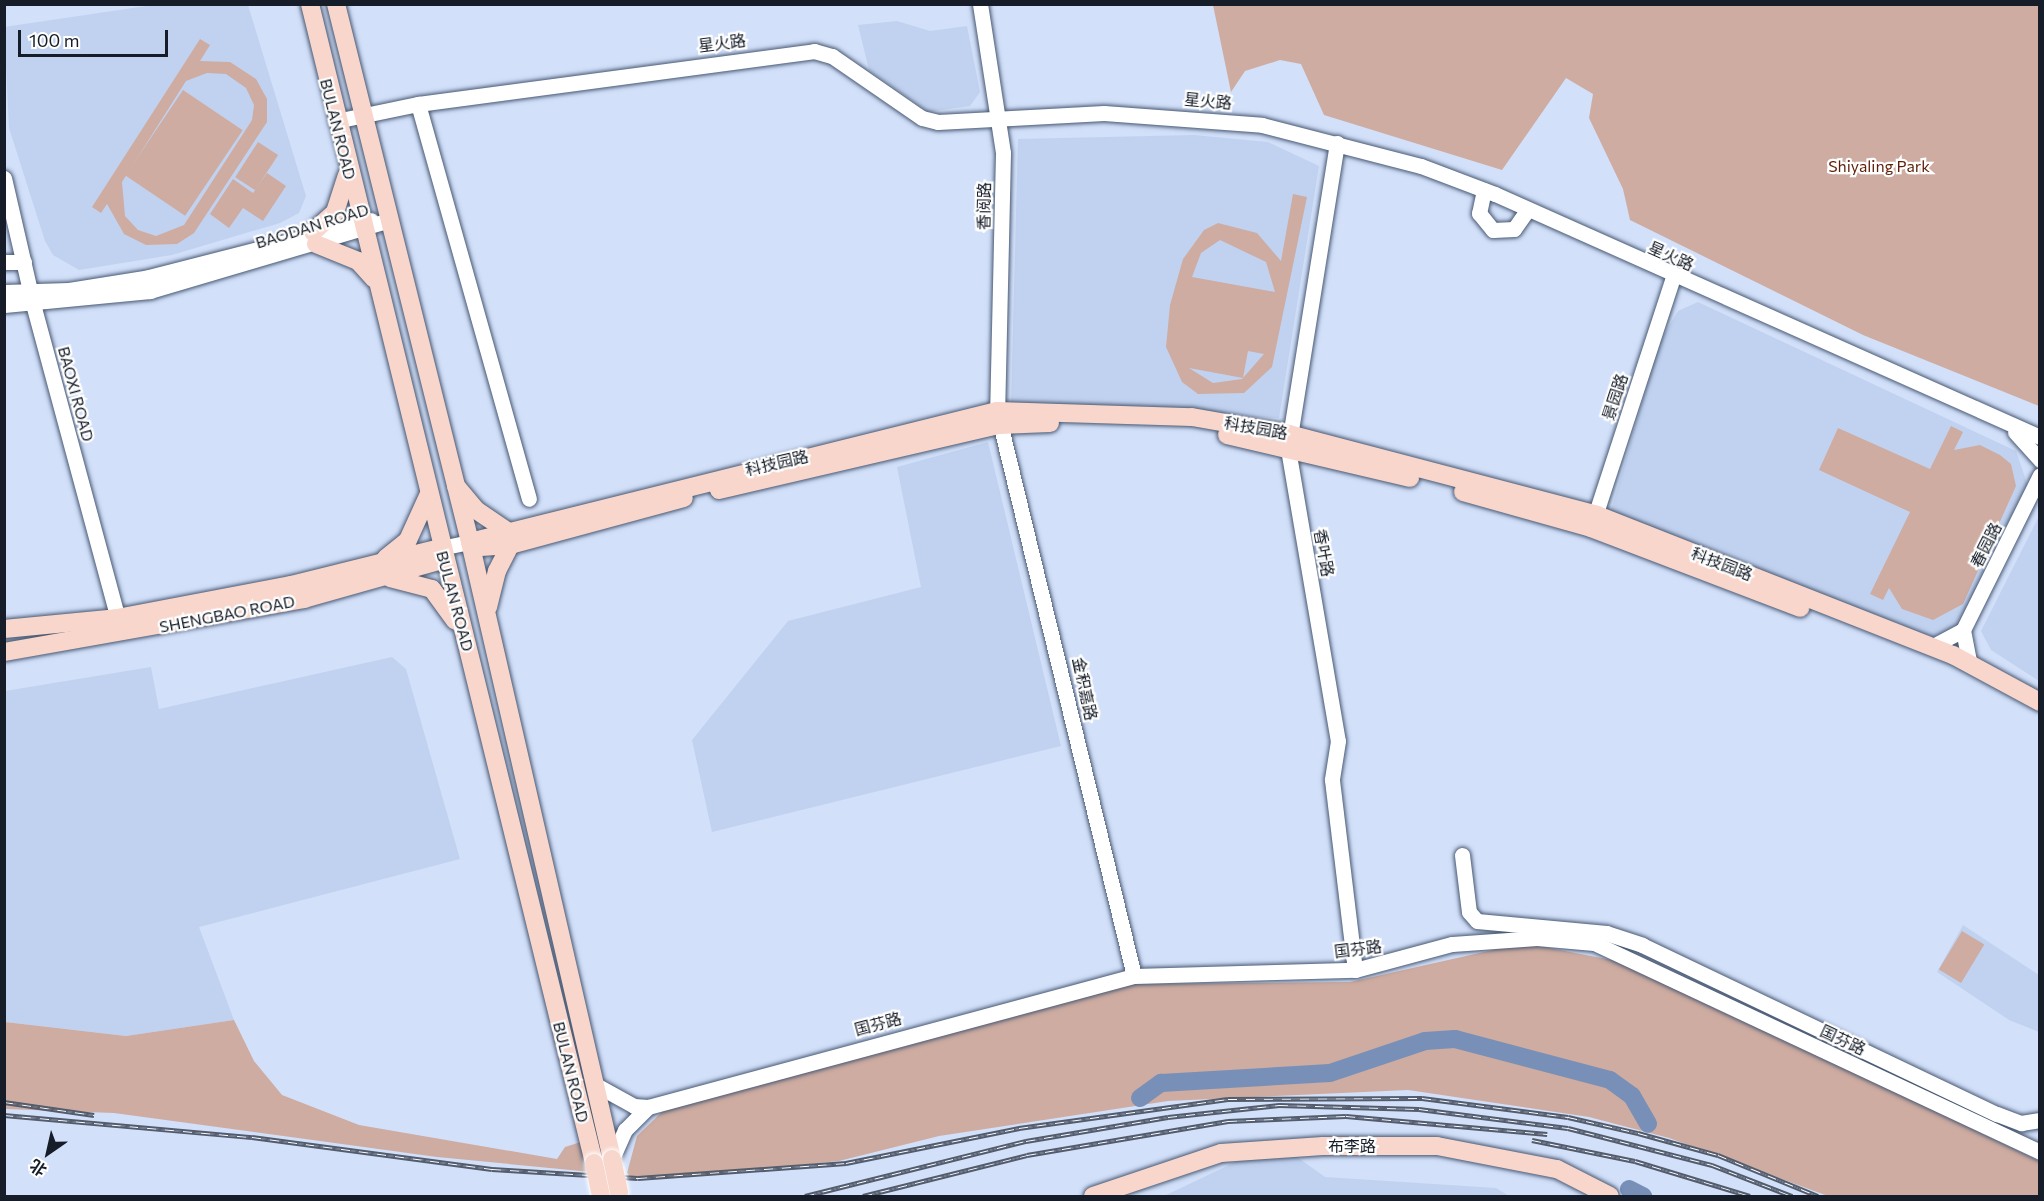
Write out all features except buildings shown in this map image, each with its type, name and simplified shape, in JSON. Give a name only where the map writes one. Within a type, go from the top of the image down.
[{"type":"main road","name":"BULAN ROAD","points":[[310,4],[347,168],[459,613],[601,1197]]},
{"type":"main road","name":"BULAN ROAD","points":[[336,4],[386,221],[450,480],[471,546],[485,615],[620,1194]]},
{"type":"main road","points":[[347,168],[339,205],[314,238],[358,261],[376,283]]},
{"type":"main road","name":"科技园路","points":[[471,546],[679,499],[998,418],[1151,422],[1288,441],[1594,522],[1969,662],[2040,702]]},
{"type":"main road","points":[[450,480],[476,510],[508,538],[490,591],[485,615],[459,613]]},
{"type":"main road","points":[[429,494],[408,540],[379,569],[432,589],[467,646]]},
{"type":"main road","name":"科技园路","points":[[1594,522],[1947,664],[2040,714]]},
{"type":"main road","name":"SHENGBAO ROAD","points":[[4,652],[162,628],[443,554]]},
{"type":"main road","name":"SHENGBAO ROAD","points":[[4,629],[118,618],[379,569]]},
{"type":"main road","name":"布李路","points":[[1093,1197],[1221,1152],[1437,1146],[1557,1169],[1610,1197]]},
{"type":"street","name":"香阅路","points":[[980,4],[1002,118],[998,418]]},
{"type":"street","name":"星火路","points":[[336,121],[418,104],[814,51],[832,56],[922,118],[1002,118],[1104,113],[1218,118],[1337,143],[1484,190],[2011,428],[2040,437]]},
{"type":"street","points":[[418,104],[529,499]]},
{"type":"street","name":"香叶路","points":[[1337,143],[1288,441],[1338,741],[1332,780],[1355,970]]},
{"type":"street","name":"BAOXI ROAD","points":[[4,178],[31,298],[118,618]]},
{"type":"street","points":[[1484,190],[1479,213],[1493,230],[1514,229],[1528,209]]},
{"type":"street","name":"BAODAN ROAD","points":[[4,305],[149,277],[314,238],[362,224],[386,221]]},
{"type":"street","points":[[4,262],[24,262]]},
{"type":"street","name":"景园路","points":[[1594,522],[1673,277]]},
{"type":"street","name":"BAODAN ROAD","points":[[4,292],[31,298]]},
{"type":"street","name":"金积嘉路","points":[[998,418],[1134,976]]},
{"type":"street","points":[[2011,428],[2040,460]]},
{"type":"street","name":"春园路","points":[[1963,630],[2040,475]]},
{"type":"street","name":"科技园路","points":[[443,554],[471,546]]},
{"type":"street","points":[[1931,647],[1963,630],[1969,662]]},
{"type":"street","points":[[1462,855],[1469,912],[1477,921],[1572,928],[1642,945],[1997,1114],[2021,1123],[2040,1120]]},
{"type":"street","name":"国芬路","points":[[648,1107],[1134,976],[1355,970],[1452,944],[1500,938],[1594,943],[2040,1152]]},
{"type":"street","points":[[596,1085],[634,1106],[648,1107]]},
{"type":"street","points":[[612,1160],[625,1130],[648,1107]]},
{"type":"shaded area","points":[[153,5],[248,5],[306,196],[299,213],[280,223],[172,255],[79,270],[53,255],[45,241],[9,128],[4,27]]},
{"type":"shaded area","points":[[897,21],[930,31],[967,26],[980,92],[970,106],[929,112],[869,70],[858,25]]},
{"type":"shaded area","points":[[1194,135],[1268,142],[1319,166],[1279,418],[1011,405],[1018,139]]},
{"type":"shaded area","points":[[1698,302],[2016,451],[2028,486],[1957,627],[1933,637],[1610,514],[1659,343],[1678,311]]},
{"type":"shaded area","points":[[988,442],[1061,746],[712,832],[692,740],[788,621],[921,587],[897,467]]},
{"type":"shaded area","points":[[2039,516],[2040,681],[1991,650],[1981,631]]},
{"type":"shaded area","points":[[392,657],[406,669],[460,859],[199,927],[234,1020],[126,1036],[5,1022],[5,691],[151,667],[159,709]]},
{"type":"shaded area","points":[[1963,925],[2039,975],[2039,1032],[2009,1020],[1937,972]]},
{"type":"shaded area","points":[[1248,1156],[1297,1157],[1325,1177],[1496,1188],[1509,1196],[1164,1196]]},
{"type":"green space","name":"Shiyaling Park","points":[[1213,5],[2039,5],[2039,406],[1863,335],[1630,220],[1623,189],[1589,118],[1593,94],[1566,78],[1502,170],[1324,115],[1301,64],[1280,60],[1245,71],[1231,92]]},
{"type":"green space","points":[[200,39],[210,45],[200,61],[230,62],[256,79],[267,99],[267,122],[194,233],[177,244],[146,245],[124,234],[107,204],[101,213],[92,207]],"holes":[[[207,73],[226,74],[246,88],[254,105],[252,120],[184,225],[156,236],[138,230],[125,216],[122,182],[186,81]]]},
{"type":"green space","points":[[183,90],[243,130],[185,216],[125,175]]},
{"type":"green space","points":[[258,142],[278,155],[255,190],[235,177]]},
{"type":"green space","points":[[267,173],[286,186],[263,221],[243,208],[229,228],[210,214],[233,179],[253,193]]},
{"type":"green space","points":[[1293,194],[1307,197],[1272,367],[1244,393],[1198,394],[1182,382],[1166,347],[1170,305],[1183,259],[1204,230],[1218,223],[1257,233],[1281,261]],"holes":[[[1220,240],[1266,262],[1275,292],[1192,277],[1201,253]],[[1248,351],[1264,354],[1243,378]],[[1189,368],[1243,378],[1213,383]]]},
{"type":"green space","points":[[1951,426],[1963,432],[1954,450],[1980,445],[2000,455],[2011,464],[2016,486],[1963,604],[1933,620],[1902,609],[1889,588],[1883,600],[1870,594],[1910,512],[1819,470],[1838,428],[1930,469]]},
{"type":"green space","points":[[1962,931],[1984,944],[1961,983],[1939,970]]},
{"type":"green space","points":[[1524,943],[1627,963],[2039,1161],[2040,1196],[1828,1196],[1669,1138],[1589,1117],[1408,1090],[1168,1101],[939,1136],[839,1161],[668,1178],[631,1178],[627,1173],[637,1136],[665,1109],[1126,984],[1350,982]]},
{"type":"green space","points":[[234,1020],[254,1061],[282,1095],[359,1125],[557,1159],[565,1147],[584,1141],[591,1172],[437,1157],[114,1113],[5,1109],[5,1022],[126,1036]]},
{"type":"waterway","points":[[1140,1098],[1161,1083],[1330,1073],[1425,1041],[1455,1039],[1610,1080],[1632,1096],[1648,1124]]},
{"type":"waterway","points":[[1629,1189],[1643,1196]]},
{"type":"railway","points":[[4,1115],[252,1137],[492,1169],[638,1178],[846,1163],[1019,1128],[1228,1099],[1422,1098],[1568,1117],[1638,1133],[1718,1155],[1818,1196]]},
{"type":"railway","points":[[4,1102],[94,1115]]},
{"type":"railway","points":[[805,1196],[1026,1141],[1168,1117],[1279,1105],[1419,1109],[1568,1128],[1712,1165],[1792,1196]]},
{"type":"railway","points":[[863,1196],[1027,1155],[1228,1121],[1346,1116],[1547,1134]]},
{"type":"railway","points":[[1532,1140],[1635,1161],[1750,1196]]}]
